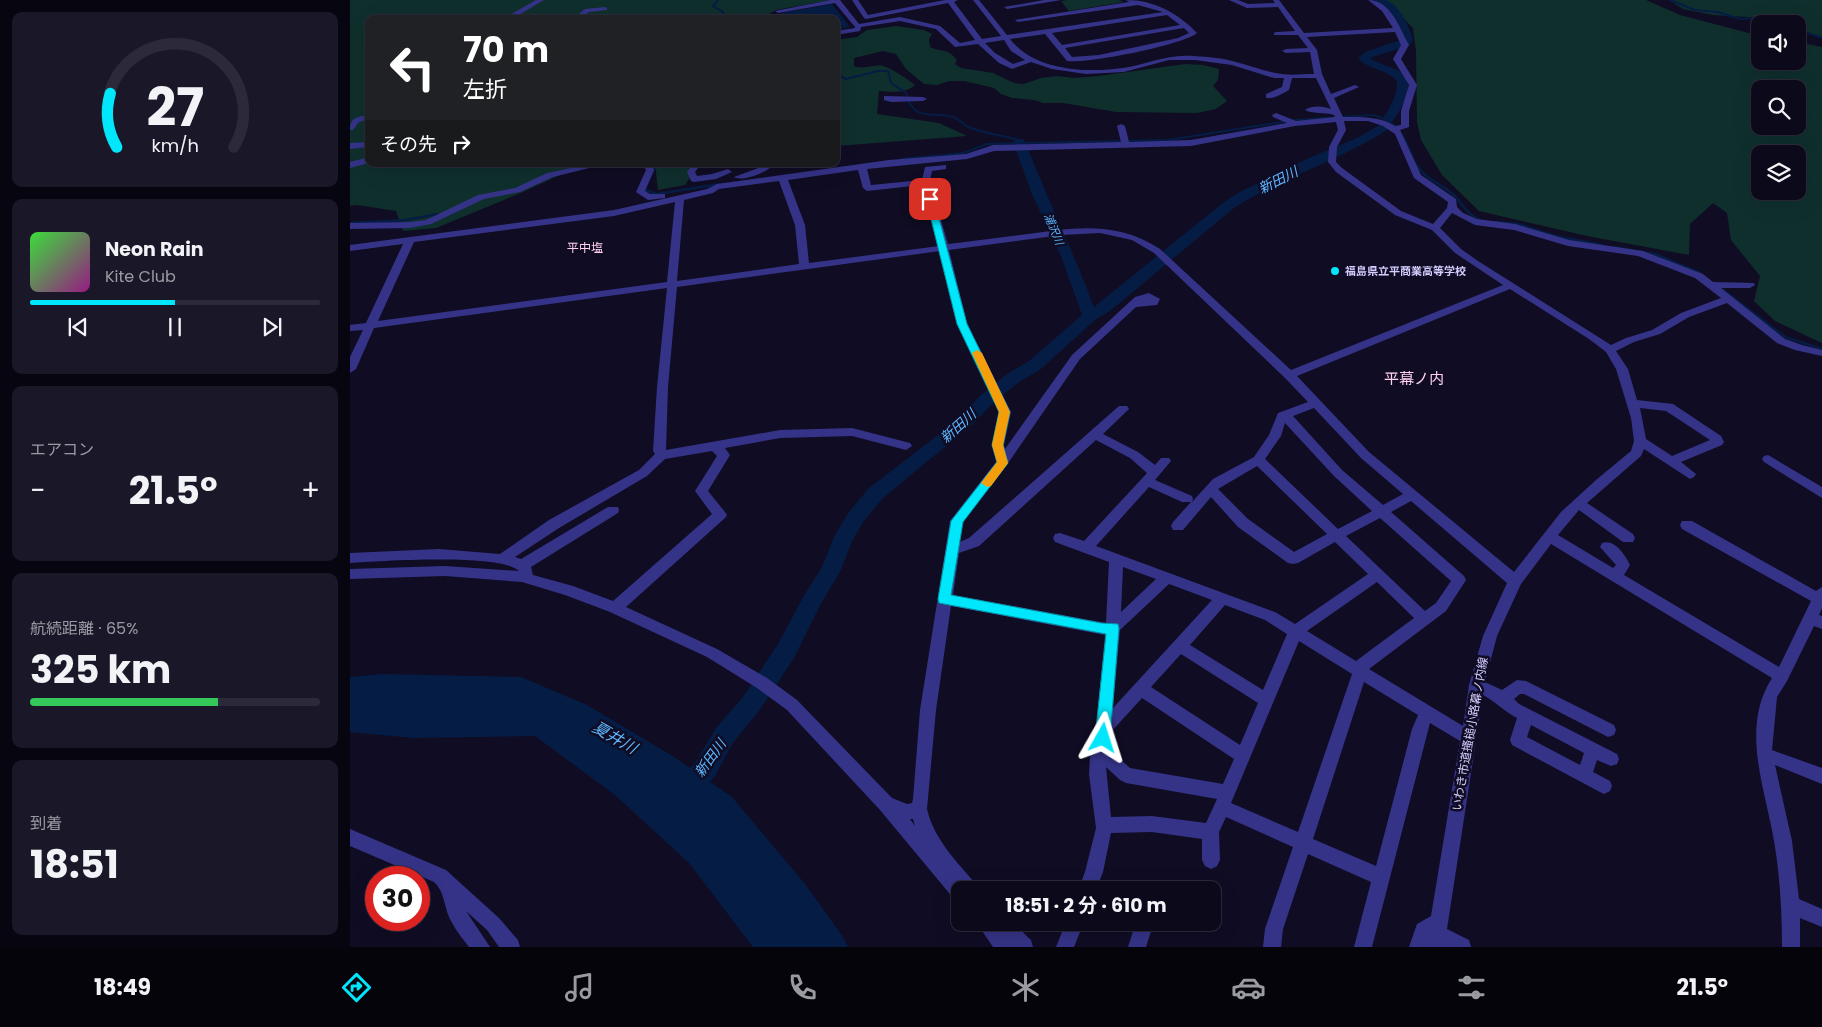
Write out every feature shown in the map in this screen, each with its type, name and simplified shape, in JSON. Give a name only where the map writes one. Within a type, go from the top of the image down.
[{"type":"street","points":[[513,15],[541,0]]},
{"type":"street","points":[[864,0],[855,1],[866,17],[952,0],[989,53],[1012,67],[1031,60]]},
{"type":"street","points":[[976,0],[1007,38],[1014,50],[1031,60],[1064,70],[1086,72],[1124,70],[1174,58],[1195,58],[1233,63],[1271,75],[1288,77],[1320,76]]},
{"type":"street","points":[[1001,0],[1030,34]]},
{"type":"street","points":[[1007,7],[1058,0]]},
{"type":"street","points":[[1232,0],[1247,6],[1279,1]]},
{"type":"street","points":[[1246,0],[1255,3],[1279,1]]},
{"type":"street","points":[[1371,0],[1387,12],[1399,30],[1404,44],[1398,59],[1413,84],[1405,111],[1406,125],[1396,128]]},
{"type":"street","points":[[778,11],[837,1],[858,26],[900,19],[938,27],[958,46],[1170,13]]},
{"type":"street","points":[[1018,20],[1132,1],[1160,8],[1170,13],[1194,33],[1179,42],[1143,47],[1108,57],[1070,59],[1047,32]]},
{"type":"street","points":[[1279,1],[1313,50],[1320,76],[1338,116],[1342,130],[1333,147],[1332,162],[1338,170],[1398,213],[1435,228],[1458,251],[1594,337],[1610,350],[1622,369],[1640,441],[1690,474]]},
{"type":"street","points":[[581,15],[587,10],[605,9]]},
{"type":"street","points":[[840,32],[858,30],[858,26]]},
{"type":"street","points":[[1061,47],[1186,26]]},
{"type":"street","points":[[1276,34],[1332,34],[1399,30]]},
{"type":"street","points":[[1362,32],[1369,40]]},
{"type":"street","points":[[1332,34],[1341,44]]},
{"type":"street","points":[[1286,51],[1313,50]]},
{"type":"street","points":[[1259,70],[1266,61]]},
{"type":"street","points":[[1268,96],[1277,95],[1286,88],[1288,77]]},
{"type":"street","points":[[1330,97],[1355,87]]},
{"type":"street","points":[[887,98],[891,100],[924,99]]},
{"type":"street","points":[[1309,110],[1324,109],[1338,116]]},
{"type":"street","points":[[1276,115],[1295,124]]},
{"type":"street","points":[[695,167],[691,172],[694,179],[729,177],[783,179],[967,156],[993,148],[1191,142],[1338,116],[1374,120],[1396,128],[1402,137],[1417,176],[1453,202],[1452,208],[1435,228]]},
{"type":"street","points":[[350,128],[356,120],[365,118]]},
{"type":"street","points":[[1121,126],[1126,144]]},
{"type":"street","points":[[1210,128],[1221,137]]},
{"type":"street","points":[[1151,144],[1152,133]]},
{"type":"street","points":[[350,146],[365,144]]},
{"type":"street","points":[[943,159],[943,167],[928,169],[926,182],[962,324],[1005,412],[998,445],[1002,463]]},
{"type":"street","points":[[350,165],[365,161]]},
{"type":"street","points":[[350,240],[352,224],[410,225],[428,222],[481,197],[517,190],[550,176],[588,167]]},
{"type":"street","points":[[648,167],[650,170],[640,192],[644,196],[655,197],[717,187]]},
{"type":"street","points":[[350,248],[614,213],[717,187],[729,177],[758,172],[767,167]]},
{"type":"street","points":[[862,168],[867,188],[926,182]]},
{"type":"street","points":[[783,179],[800,225],[804,267]]},
{"type":"street","points":[[663,454],[659,451],[660,423],[665,348],[674,284],[680,197]]},
{"type":"street","points":[[1452,208],[1460,215],[1476,222],[1515,227],[1568,243],[1640,253],[1656,258],[1691,272],[1781,340],[1799,348],[1822,353]]},
{"type":"street","points":[[350,328],[1058,232],[1083,230],[1115,232],[1142,241],[1158,251],[1289,375],[1366,455],[1515,581]]},
{"type":"street","points":[[350,369],[410,240]]},
{"type":"street","points":[[1289,375],[1511,285]]},
{"type":"street","points":[[1711,286],[1750,285]]},
{"type":"street","points":[[1610,350],[1656,332],[1685,315],[1728,299]]},
{"type":"street","points":[[963,881],[931,841],[920,818],[919,809],[928,710],[957,521],[1002,463],[1076,357],[1133,304]]},
{"type":"street","points":[[1632,403],[1670,407],[1717,438],[1718,442],[1671,461]]},
{"type":"street","points":[[1178,526],[1216,482],[1258,460],[1267,450],[1279,428],[1282,416],[1316,404]]},
{"type":"street","points":[[953,548],[961,548],[974,542],[1123,409]]},
{"type":"street","points":[[1272,947],[1274,929],[1359,670],[1363,663],[1441,606],[1459,580],[1338,473],[1285,415]]},
{"type":"street","points":[[502,559],[562,520],[643,473],[663,454],[780,434],[852,432],[906,446]]},
{"type":"street","points":[[1094,434],[1149,465],[1151,477],[1186,499]]},
{"type":"street","name":"いわき市道搔槌小路幕ノ内線","points":[[1436,934],[1477,685],[1490,636],[1515,581],[1550,537],[1551,532],[1578,503],[1637,453],[1640,441]]},
{"type":"street","points":[[615,608],[720,515],[701,490],[724,455],[714,445]]},
{"type":"street","points":[[1768,459],[1822,493]]},
{"type":"street","points":[[1258,460],[1424,619]]},
{"type":"street","points":[[1086,548],[1165,461]]},
{"type":"street","points":[[1210,488],[1243,523],[1293,559],[1412,495]]},
{"type":"street","points":[[1578,503],[1628,538]]},
{"type":"street","points":[[350,574],[445,571],[525,572],[613,510]]},
{"type":"street","points":[[1687,525],[1821,596],[1816,620],[1770,694],[1767,710],[1764,754],[1783,841],[1791,905],[1791,947]]},
{"type":"street","points":[[1550,537],[1782,676]]},
{"type":"street","points":[[1060,538],[1270,616],[1469,738]]},
{"type":"street","points":[[1607,547],[1623,565],[1615,576]]},
{"type":"street","points":[[350,558],[379,556],[468,556],[502,559],[525,572],[615,608],[712,653],[762,682],[792,705],[886,804],[951,882]]},
{"type":"street","points":[[1090,881],[1104,824],[1097,774],[1113,628],[1116,560]]},
{"type":"street","points":[[1211,860],[1211,832],[1296,631],[1378,574]]},
{"type":"street","points":[[944,599],[1101,629],[1113,628],[1166,578]]},
{"type":"street","points":[[1103,733],[1222,599]]},
{"type":"street","points":[[1180,646],[1267,701]]},
{"type":"street","points":[[1477,685],[1502,697],[1514,709],[1526,716],[1611,759]]},
{"type":"street","points":[[1502,697],[1511,693],[1517,687],[1526,688],[1608,730]]},
{"type":"street","points":[[1141,689],[1243,756]]},
{"type":"street","points":[[1362,947],[1420,729],[1427,712]]},
{"type":"street","points":[[1526,716],[1518,740],[1604,786]]},
{"type":"street","points":[[1103,733],[1112,764],[1126,775],[1224,800],[1303,843],[1381,877]]},
{"type":"street","points":[[1584,775],[1593,750]]},
{"type":"street","points":[[1764,754],[1822,776]]},
{"type":"street","points":[[886,804],[907,812],[919,809]]},
{"type":"street","points":[[1104,824],[1152,824],[1211,832]]},
{"type":"street","points":[[350,837],[440,876],[493,924],[511,947]]},
{"type":"street","points":[[450,886],[452,905],[461,921],[481,947]]},
{"type":"street","points":[[1791,905],[1822,918]]},
{"type":"street","points":[[1418,947],[1421,934],[1426,927],[1457,946]]},
{"type":"street","points":[[992,931],[1004,947]]},
{"type":"street","points":[[1008,931],[1024,947]]},
{"type":"street","points":[[1065,947],[1071,931]]},
{"type":"street","points":[[1137,947],[1142,931]]},
{"type":"green space","points":[[350,0],[832,0],[776,10],[770,15],[365,15],[365,167],[577,167],[436,228],[403,231],[396,211],[357,205],[350,206]]},
{"type":"green space","points":[[1119,0],[1124,2],[1069,11],[1061,1]]},
{"type":"green space","points":[[1385,0],[1646,0],[1680,15],[1751,34],[1751,70],[1806,70],[1806,44],[1822,47],[1822,343],[1775,321],[1754,301],[1760,276],[1731,240],[1727,213],[1713,203],[1690,224],[1689,255],[1587,236],[1479,211],[1442,175],[1421,140],[1417,122],[1416,51],[1413,28]]},
{"type":"green space","points":[[1669,0],[1822,0],[1822,37],[1806,32],[1806,15],[1751,15],[1751,17],[1713,15],[1683,9]]},
{"type":"green space","points":[[896,26],[924,30],[932,34],[929,39],[930,47],[950,53],[957,60],[955,64],[961,68],[993,73],[1014,83],[1024,84],[1041,78],[1057,76],[1074,78],[1185,64],[1203,65],[1219,69],[1218,80],[1213,86],[1227,101],[1216,109],[1197,113],[1116,112],[1063,103],[1043,103],[1034,100],[1012,98],[1001,94],[994,88],[964,81],[949,81],[937,85],[924,84],[906,69],[896,54],[883,51],[854,58],[854,66],[883,66],[915,85],[903,91],[879,91],[877,114],[939,123],[967,136],[840,146],[840,39],[857,37],[867,30]]},
{"type":"green space","points":[[655,167],[697,167],[685,185],[658,190]]},
{"type":"water","points":[[832,4],[850,27],[840,29],[840,15],[782,15],[781,13]]},
{"type":"water","name":"夏井川","points":[[383,674],[521,677],[587,705],[671,755],[732,797],[805,884],[843,937],[848,947],[753,947],[689,863],[615,795],[535,736],[413,738],[350,732],[350,677]]},
{"type":"waterway","points":[[718,0],[713,6],[723,12],[723,15]]},
{"type":"waterway","name":"新田川","points":[[1378,0],[1387,5],[1401,20],[1408,39],[1406,43],[1369,54],[1363,58],[1370,63],[1393,72],[1403,81],[1400,98],[1388,119]]},
{"type":"waterway","points":[[1670,0],[1695,10],[1718,12],[1740,19],[1751,18]]},
{"type":"waterway","points":[[1806,33],[1822,38]]},
{"type":"waterway","points":[[840,76],[846,79],[878,71],[888,71],[891,83],[906,93],[909,102],[919,112],[953,117],[966,126],[1016,139],[1019,142]]},
{"type":"waterway","points":[[945,155],[963,153],[987,144],[1168,140],[1295,120],[1373,115],[1388,121],[1398,129],[1412,155]]},
{"type":"waterway","name":"新田川","points":[[1090,316],[1104,308],[1229,205],[1243,196],[1314,161],[1361,141],[1383,127]]},
{"type":"waterway","name":"浦沢川","points":[[1019,142],[1039,194],[1068,256],[1090,316]]},
{"type":"waterway","points":[[902,159],[958,154]]},
{"type":"waterway","points":[[1411,154],[1415,163],[1425,175],[1448,190],[1469,213],[1480,220]]},
{"type":"waterway","points":[[649,180],[655,167]]},
{"type":"waterway","points":[[646,188],[645,190],[657,194],[720,184]]},
{"type":"waterway","points":[[350,223],[406,220],[438,214]]},
{"type":"waterway","points":[[1496,222],[1518,224],[1555,236],[1602,245]]},
{"type":"waterway","points":[[1613,247],[1655,254],[1700,273]]},
{"type":"waterway","points":[[1719,287],[1785,337],[1822,349]]},
{"type":"waterway","name":"新田川","points":[[685,792],[706,768],[724,736],[751,704],[786,651],[812,600],[831,570],[842,540],[856,517],[875,494],[962,425],[987,399],[1013,378],[1035,365],[1090,316]]},
{"type":"slow traffic","points":[[977,353],[1005,412],[998,445],[1002,463],[987,483]]},
{"type":"place","name":"福島県立平商業高等学校","points":[[1335,271]]},
{"type":"district","name":"平中塩","points":[[585,248]]},
{"type":"district","name":"平幕ノ内","points":[[1414,379]]},
{"type":"route","points":[[930,199],[962,324],[1005,412],[998,445],[1002,463],[957,521],[944,599],[1101,629],[1113,628],[1103,738]]}]
